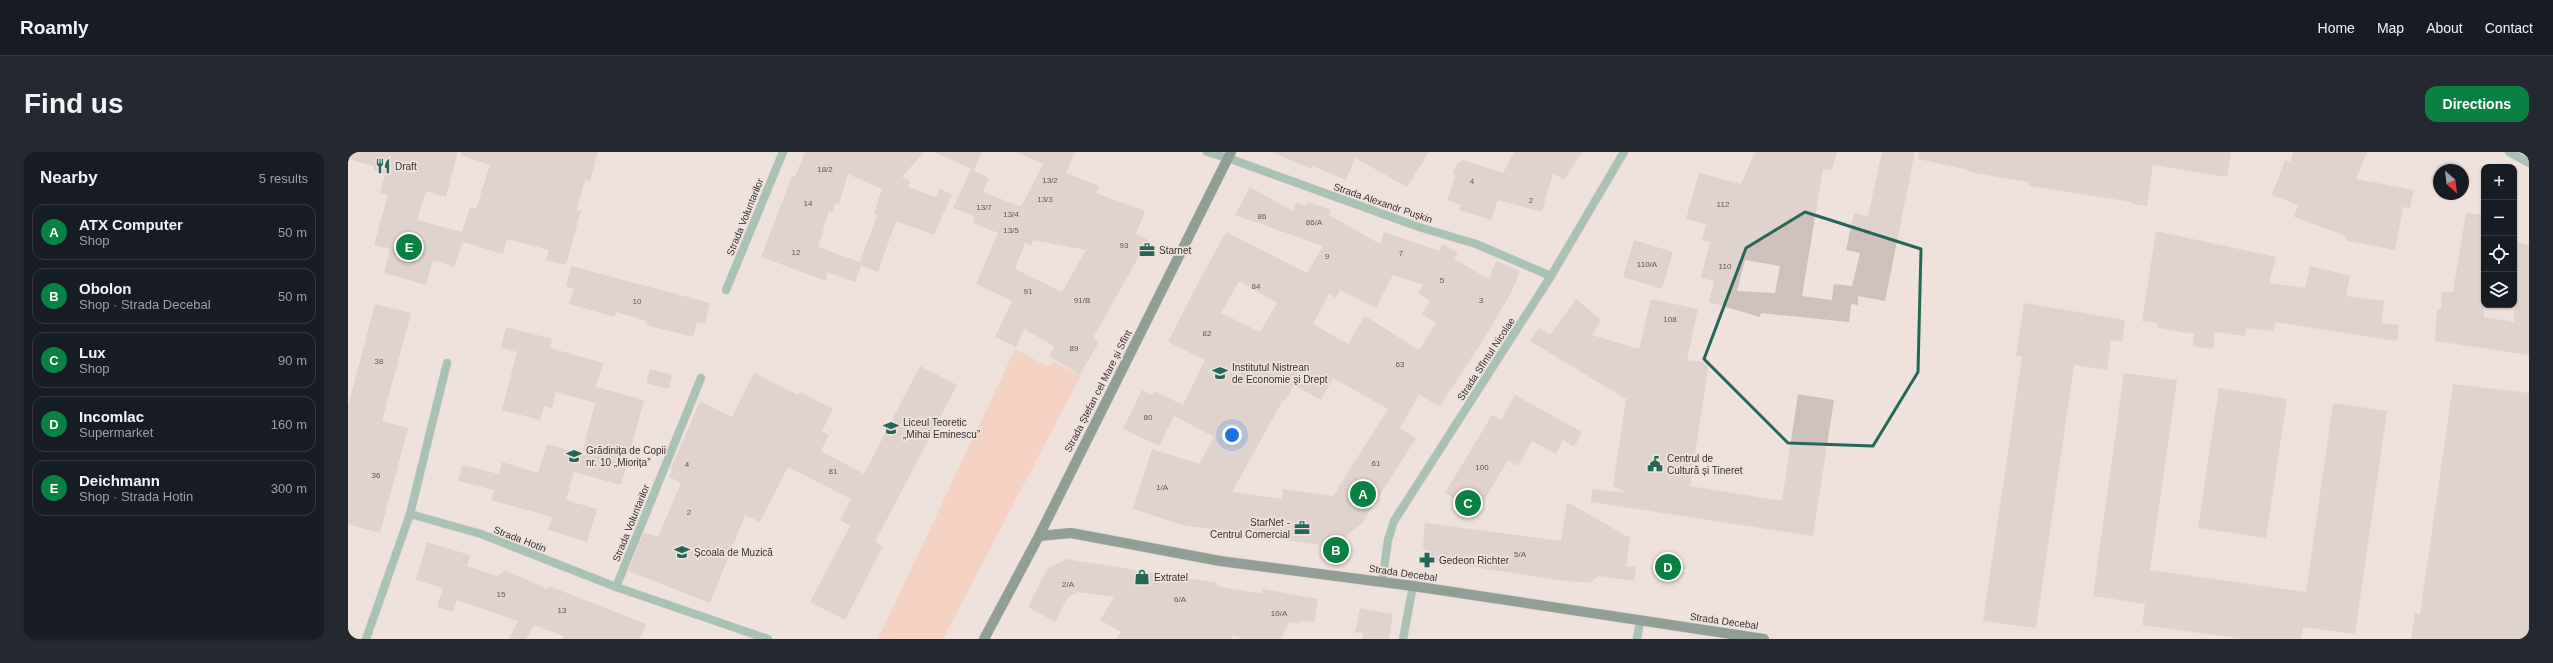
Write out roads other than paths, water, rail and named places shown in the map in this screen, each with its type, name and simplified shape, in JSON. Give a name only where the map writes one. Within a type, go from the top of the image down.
[{"type":"main road","name":"Strada Ștefan cel Mare și Sfînt","points":[[984,639],[1039,536],[1229,155]]},
{"type":"main road","name":"Strada Decebal","points":[[1039,536],[1071,533],[1220,561],[1414,586],[1764,639]]},
{"type":"street","name":"Strada Voluntarilor","points":[[726,290],[783,152]]},
{"type":"street","name":"Strada Alexandr Pușkin","points":[[1207,152],[1229,155],[1419,227],[1476,244],[1551,276]]},
{"type":"street","name":"Strada Sfîntul Nicolae","points":[[1382,583],[1388,540],[1394,521],[1551,276],[1624,152]]},
{"type":"street","points":[[2509,152],[2529,163]]},
{"type":"street","points":[[366,639],[410,514],[447,363]]},
{"type":"street","name":"Strada Voluntarilor","points":[[616,587],[701,378]]},
{"type":"street","name":"Strada Hotin","points":[[410,514],[481,534],[616,587],[768,639]]},
{"type":"street","points":[[1403,639],[1414,586]]},
{"type":"street","points":[[1637,639],[1640,620]]},
{"type":"place","name":"Draft","points":[[383,166]]},
{"type":"place","name":"Deichmann","points":[[409,247]]},
{"type":"place","name":"Starnet","points":[[1147,250]]},
{"type":"place","name":"Institutul Nistrean de Economie şi Drept","points":[[1220,373]]},
{"type":"place","name":"Liceul Teoretic „Mihai Eminescu”","points":[[891,428]]},
{"type":"place","name":"Grădinița de Copii nr. 10 „Miorița”","points":[[574,456]]},
{"type":"place","name":"Centrul de Cultură și Tineret","points":[[1655,464]]},
{"type":"place","name":"ATX Computer","points":[[1363,494]]},
{"type":"place","name":"Lux","points":[[1468,503]]},
{"type":"place","name":"StarNet - Centrul Comercial","points":[[1302,528]]},
{"type":"place","name":"Obolon","points":[[1336,550]]},
{"type":"place","name":"Școala de Muzică","points":[[682,552]]},
{"type":"place","name":"Gedeon Richter","points":[[1427,560]]},
{"type":"place","name":"Incomlac","points":[[1668,567]]},
{"type":"place","name":"Extratel","points":[[1142,577]]}]
